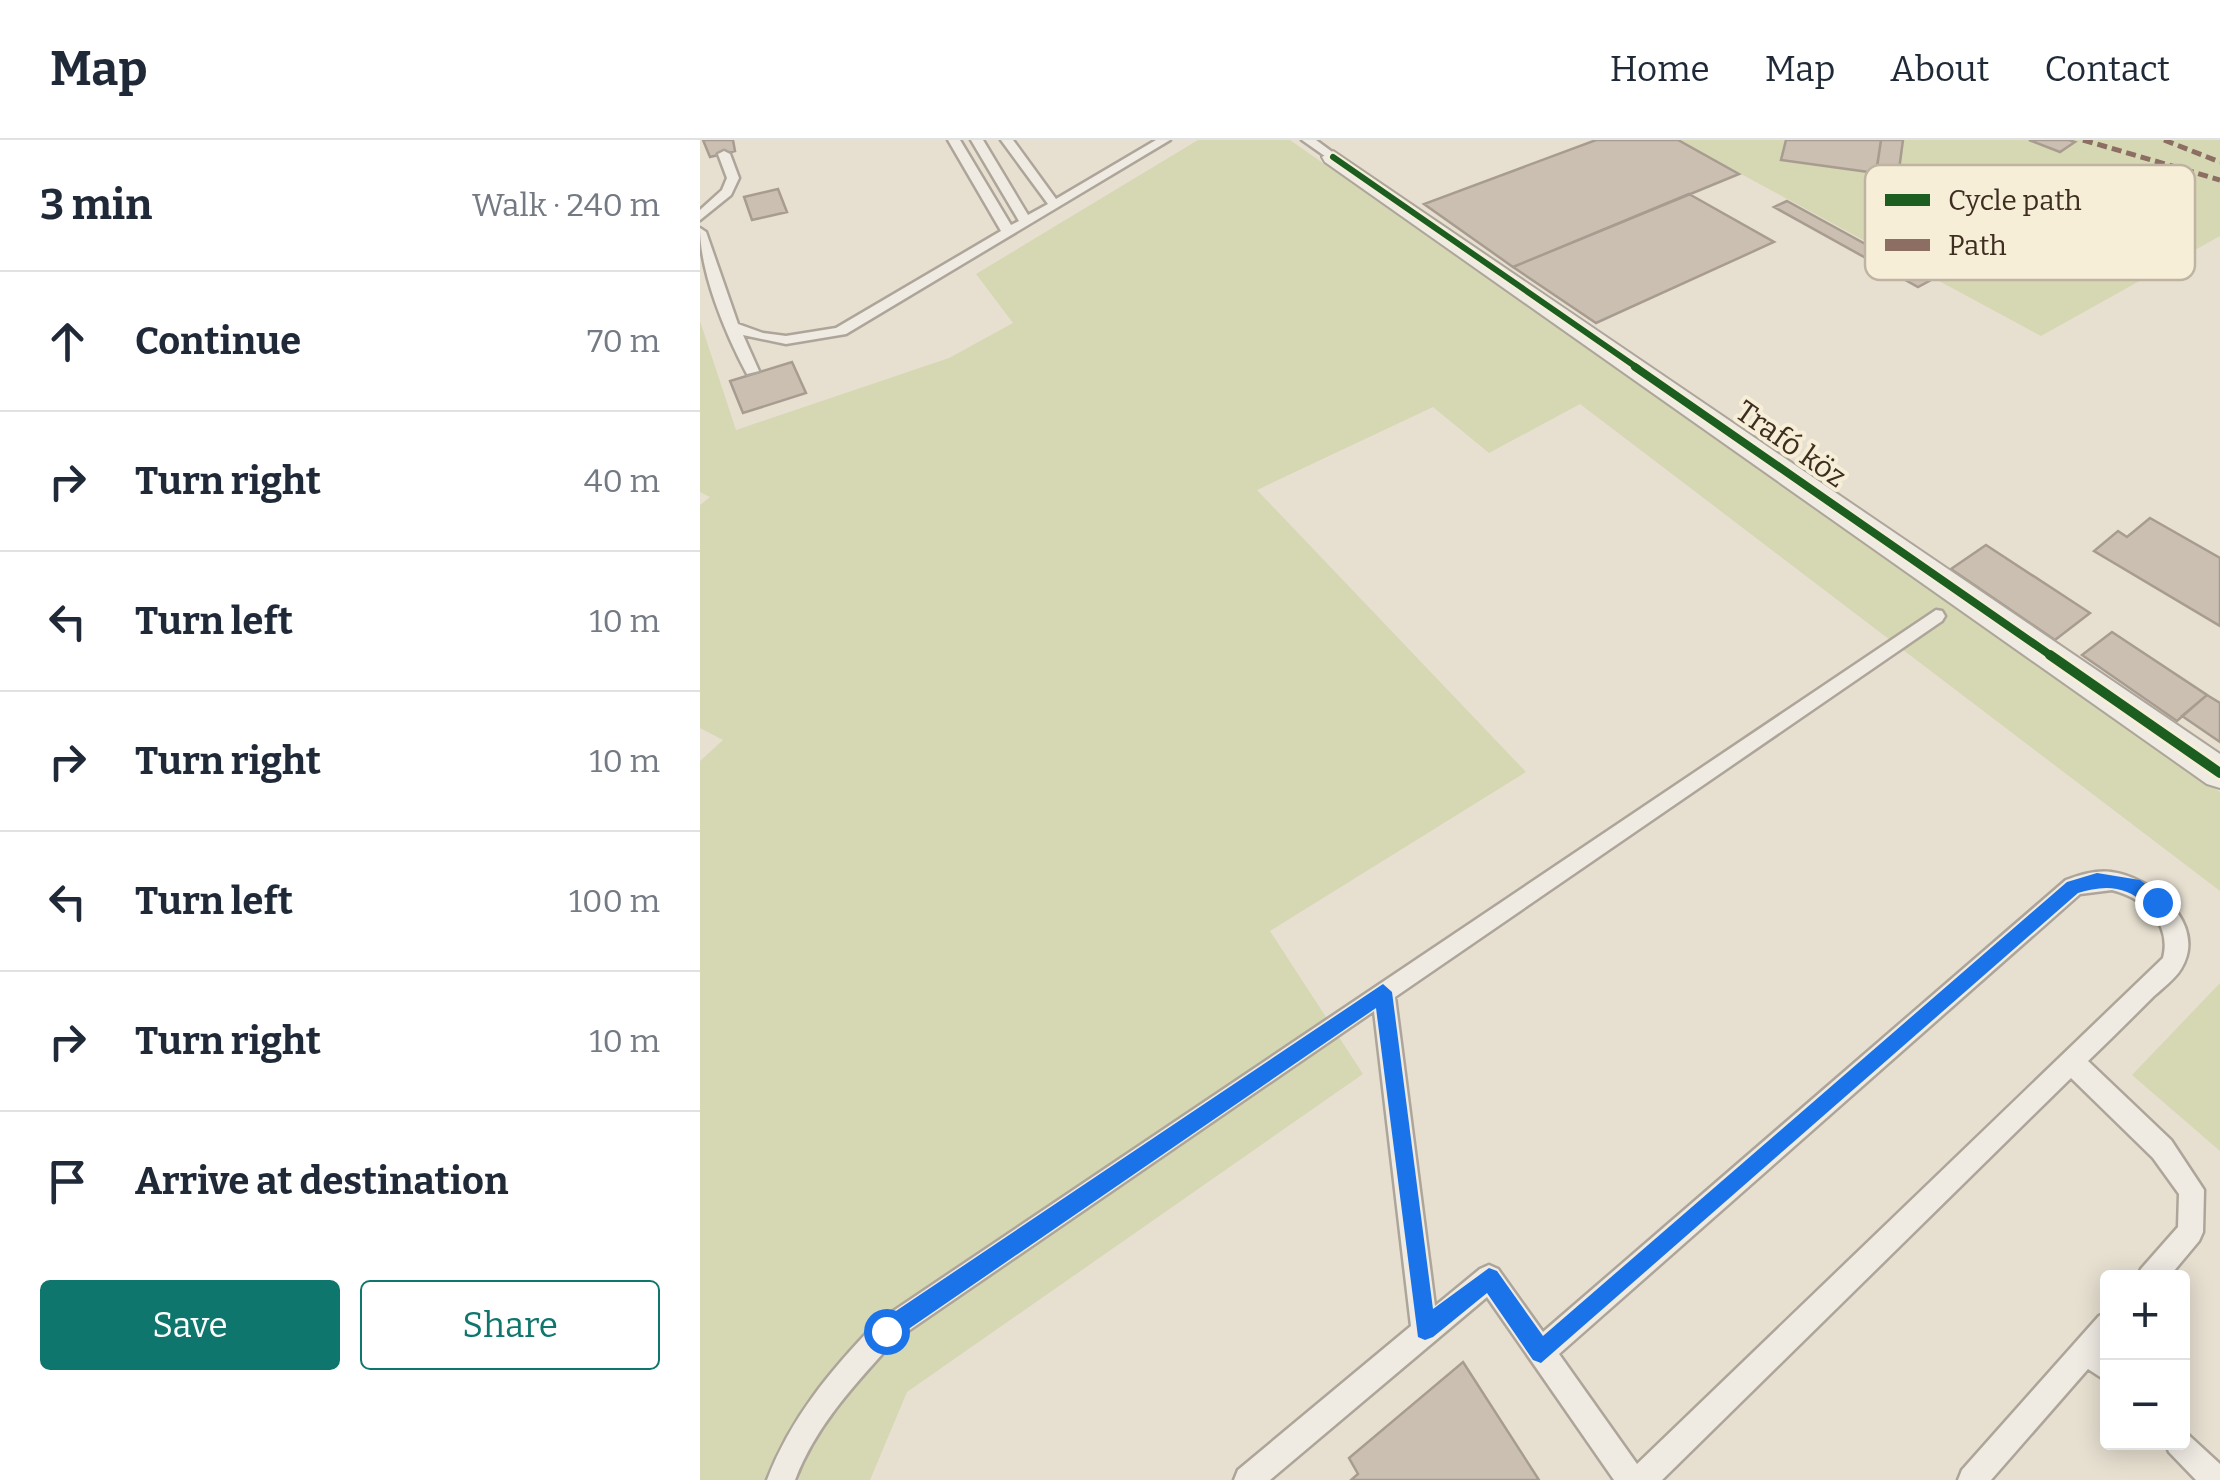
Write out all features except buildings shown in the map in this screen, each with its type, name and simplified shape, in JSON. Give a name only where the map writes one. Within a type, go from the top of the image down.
[{"type":"street","name":"Trafó köz","points":[[1321,148],[2220,773]]},
{"type":"lane","points":[[954,140],[1009,233]]},
{"type":"lane","points":[[977,140],[1026,222]]},
{"type":"lane","points":[[1006,140],[1055,205]]},
{"type":"lane","points":[[732,326],[760,340],[804,341],[842,331],[1162,140]]},
{"type":"lane","points":[[700,216],[727,192],[733,178],[724,154]]},
{"type":"lane","points":[[700,232],[752,371]]},
{"type":"lane","points":[[781,1480],[789,1455],[833,1388],[886,1331],[1936,616]]},
{"type":"lane","points":[[1541,1352],[2073,887],[2097,880],[2134,886],[2166,914],[2174,926],[2179,947],[2173,962],[1641,1480]]},
{"type":"lane","points":[[1383,992],[1425,1329]]},
{"type":"lane","points":[[2072,1062],[2162,1149],[2192,1190],[2190,1232],[2157,1270]]},
{"type":"lane","points":[[1248,1480],[1489,1278],[1631,1480]]},
{"type":"lane","points":[[1972,1480],[2100,1334]]},
{"type":"lane","points":[[2087,1348],[2100,1362]]},
{"type":"lane","points":[[2187,1450],[2216,1480]]},
{"type":"green space","points":[[1198,140],[1290,140],[2220,792],[2220,891],[1580,404],[1489,453],[1433,407],[1257,490],[1526,772],[1270,931],[1363,1074],[907,1392],[870,1480],[700,1480],[700,761],[723,740],[700,728],[700,505],[710,497],[700,492],[700,321],[736,430],[949,358],[1013,323],[976,274]]},
{"type":"green space","points":[[1678,140],[2220,140],[2220,236],[2195,250],[2195,165],[1865,165],[1865,241]]},
{"type":"green space","points":[[1937,280],[2141,280],[2041,336]]},
{"type":"green space","points":[[2220,983],[2220,1151],[2132,1075]]},
{"type":"marked path","points":[[2083,140],[2169,165]]},
{"type":"marked path","points":[[2164,140],[2220,162]]},
{"type":"marked path","points":[[2195,173],[2220,180]]},
{"type":"cycle path","points":[[1333,157],[2220,773]]},
{"type":"route","points":[[886,1331],[1383,992],[1425,1329],[1489,1278],[1541,1352],[2073,887],[2097,880],[2112,881],[2134,886],[2157,902]]}]
